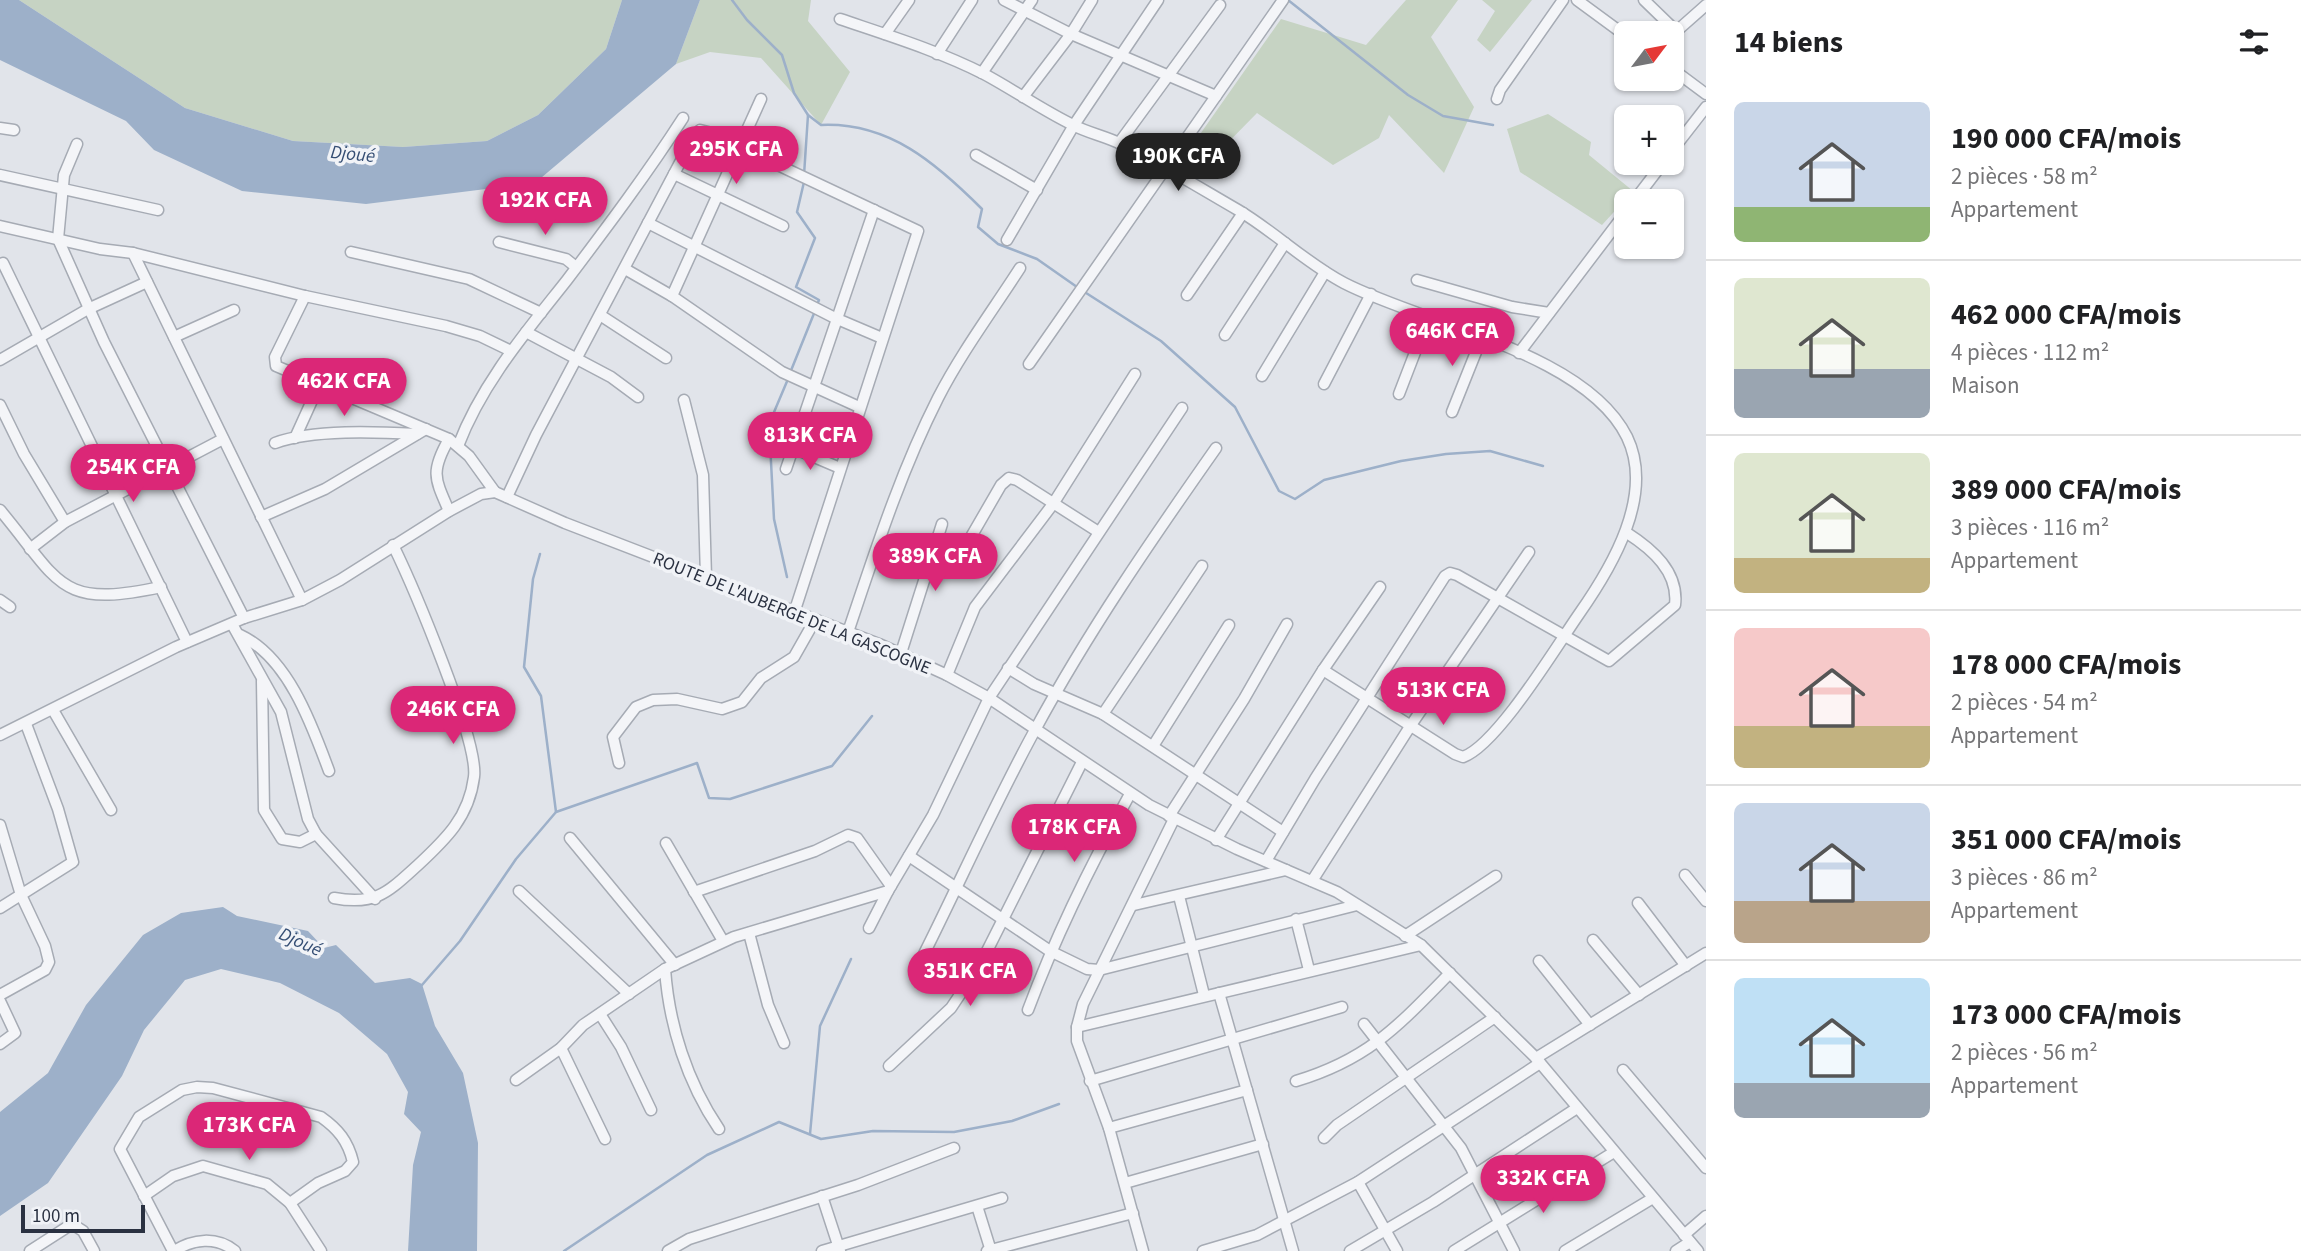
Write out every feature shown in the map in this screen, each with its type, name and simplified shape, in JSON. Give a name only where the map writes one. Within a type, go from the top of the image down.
[{"type":"street","points":[[885,34],[909,0]]},
{"type":"street","points":[[937,54],[972,0]]},
{"type":"street","points":[[1004,0],[1023,12],[1071,34],[1216,96]]},
{"type":"street","points":[[982,73],[1032,0]]},
{"type":"street","points":[[1023,97],[1071,34],[1092,0]]},
{"type":"street","points":[[1007,240],[1074,125],[1158,0]]},
{"type":"street","points":[[1029,364],[1283,0]]},
{"type":"street","points":[[1497,99],[1500,90],[1563,0]]},
{"type":"street","points":[[1577,0],[1614,27]]},
{"type":"street","points":[[1644,0],[1663,21]]},
{"type":"street","points":[[1119,143],[1220,5]]},
{"type":"street","points":[[1684,24],[1706,5]]},
{"type":"street","points":[[840,19],[982,73],[1074,125],[1119,143],[1243,213],[1325,272],[1371,294],[1519,353],[1577,384],[1609,413],[1626,436],[1637,463],[1627,533],[1589,599],[1497,730],[1472,754],[1463,757],[1455,754],[1323,670]]},
{"type":"street","points":[[1684,77],[1705,92]]},
{"type":"street","points":[[672,296],[715,195],[761,99]]},
{"type":"street","points":[[1684,135],[1706,107]]},
{"type":"street","points":[[449,511],[435,481],[435,467],[454,443],[476,403],[511,351],[657,157],[682,118]]},
{"type":"street","points":[[0,128],[14,130]]},
{"type":"street","points":[[507,497],[648,223],[700,130],[918,231],[794,613]]},
{"type":"street","points":[[77,144],[67,163],[58,239],[88,310],[244,618]]},
{"type":"street","points":[[976,155],[1037,190]]},
{"type":"street","points":[[674,174],[783,226]]},
{"type":"street","points":[[0,175],[158,210]]},
{"type":"street","points":[[1643,189],[1654,175]]},
{"type":"street","points":[[786,469],[812,385],[874,211]]},
{"type":"street","points":[[1187,295],[1243,213]]},
{"type":"street","points":[[648,223],[835,318],[882,338]]},
{"type":"street","points":[[0,226],[133,253],[305,296],[446,326],[480,336],[511,351]]},
{"type":"street","points":[[1519,353],[1614,228]]},
{"type":"street","points":[[499,242],[548,254],[576,267]]},
{"type":"street","points":[[1225,335],[1285,243]]},
{"type":"street","points":[[351,252],[469,279],[520,300],[541,313]]},
{"type":"street","points":[[133,253],[302,600]]},
{"type":"street","points":[[3,262],[187,642]]},
{"type":"street","points":[[848,632],[890,508],[924,427],[954,372],[1020,268]]},
{"type":"street","points":[[625,269],[672,296],[782,372],[859,407]]},
{"type":"street","points":[[1262,376],[1325,272]]},
{"type":"street","points":[[1417,280],[1512,307],[1549,313]]},
{"type":"street","points":[[0,360],[88,310],[147,282]]},
{"type":"street","points":[[1324,384],[1371,294]]},
{"type":"street","points":[[305,296],[274,360],[282,370],[422,432],[454,443],[495,492]]},
{"type":"street","points":[[174,337],[234,310]]},
{"type":"street","points":[[600,315],[666,358]]},
{"type":"street","points":[[1399,394],[1429,316]]},
{"type":"street","points":[[526,332],[611,377],[638,397]]},
{"type":"street","points":[[1452,412],[1482,337]]},
{"type":"street","points":[[947,675],[975,607],[1053,504],[1135,374]]},
{"type":"street","points":[[295,438],[319,385]]},
{"type":"street","points":[[684,400],[703,475],[706,577]]},
{"type":"street","points":[[0,405],[23,454],[65,522]]},
{"type":"street","points":[[869,928],[933,815],[989,698],[1097,531],[1182,408]]},
{"type":"street","points":[[275,443],[295,438],[422,432]]},
{"type":"street","points":[[261,517],[325,489],[422,432]]},
{"type":"street","points":[[30,549],[65,522],[223,439]]},
{"type":"street","points":[[793,448],[840,468]]},
{"type":"street","points":[[924,954],[1055,693],[1157,531],[1216,448]]},
{"type":"street","points":[[964,548],[1001,485],[1009,478],[1017,480],[1097,531]]},
{"type":"street","points":[[0,735],[187,642],[234,629],[244,618],[302,600],[340,580],[449,511],[481,494],[495,492]]},
{"type":"street","name":"ROUTE DE L'AUBERGE DE LA GASCOGNE","points":[[495,492],[565,523],[901,653],[947,675],[989,698],[1130,794],[1171,818],[1312,881],[1357,905],[1421,946],[1538,1060],[1691,1243]]},
{"type":"street","points":[[0,510],[62,585],[78,594],[117,596],[162,587]]},
{"type":"street","points":[[901,653],[943,524]]},
{"type":"street","points":[[1266,861],[1367,696],[1445,576],[1450,573],[1457,575],[1609,661],[1675,605],[1675,587],[1661,560],[1627,533]]},
{"type":"street","points":[[334,898],[354,902],[375,899],[399,882],[458,825],[474,777],[475,761],[451,690],[393,545]]},
{"type":"street","points":[[1312,881],[1411,725],[1529,552]]},
{"type":"street","points":[[1103,714],[1202,566]]},
{"type":"street","points":[[1216,839],[1323,670],[1380,587]]},
{"type":"street","points":[[0,600],[10,607]]},
{"type":"street","points":[[619,763],[613,737],[636,707],[663,699],[722,709],[732,707],[742,702],[761,678],[794,657],[815,620]]},
{"type":"street","points":[[1143,1251],[1110,1128],[1077,1041],[1077,1027],[1099,970],[1134,905],[1171,818],[1287,624]]},
{"type":"street","points":[[1153,746],[1229,625]]},
{"type":"street","points":[[234,629],[286,725],[305,808],[316,834],[375,899]]},
{"type":"street","points":[[234,629],[263,653],[297,692],[329,771]]},
{"type":"street","points":[[1008,668],[1103,714],[1153,746],[1194,777],[1283,832]]},
{"type":"street","points":[[262,678],[264,810],[282,839],[300,842],[316,834]]},
{"type":"street","points":[[53,709],[111,810]]},
{"type":"street","points":[[0,908],[73,863],[58,809],[26,724]]},
{"type":"street","points":[[889,1066],[951,1008],[981,963],[1082,762]]},
{"type":"street","points":[[1028,1010],[1051,951],[1096,855],[1130,794]]},
{"type":"street","points":[[0,825],[21,895],[45,946],[49,962],[45,970],[0,995]]},
{"type":"street","points":[[694,892],[815,851],[848,835],[857,838],[890,889]]},
{"type":"street","points":[[570,838],[670,967],[671,1017],[690,1077],[719,1129]]},
{"type":"street","points":[[666,843],[723,941]]},
{"type":"street","points":[[909,856],[1004,917],[1051,951],[1087,970],[1099,970],[1357,905]]},
{"type":"street","points":[[1134,905],[1179,897],[1286,870]]},
{"type":"street","points":[[1685,875],[1706,901]]},
{"type":"street","points":[[1405,936],[1496,876]]},
{"type":"street","points":[[516,1080],[561,1048],[583,1025],[670,967],[723,941],[890,889]]},
{"type":"street","points":[[519,891],[629,994]]},
{"type":"street","points":[[1179,897],[1204,995]]},
{"type":"street","points":[[1638,903],[1686,966]]},
{"type":"street","points":[[1296,919],[1309,970]]},
{"type":"street","points":[[749,933],[768,1005],[784,1043]]},
{"type":"street","points":[[1593,940],[1639,995]]},
{"type":"street","points":[[1077,1027],[1309,970],[1421,946]]},
{"type":"street","points":[[1203,1251],[1257,1235],[1358,1182],[1590,1025],[1706,953]]},
{"type":"street","points":[[1539,961],[1590,1025]]},
{"type":"street","points":[[1296,1081],[1336,1068],[1379,1043],[1450,973]]},
{"type":"street","points":[[1219,993],[1293,1251]]},
{"type":"street","points":[[0,1001],[15,1033],[0,1044]]},
{"type":"street","points":[[1090,1081],[1342,1007]]},
{"type":"street","points":[[600,1014],[621,1047],[651,1110]]},
{"type":"street","points":[[1324,1138],[1337,1125],[1495,1017]]},
{"type":"street","points":[[1364,1024],[1444,1124],[1476,1174],[1514,1251]]},
{"type":"street","points":[[561,1048],[605,1139]]},
{"type":"street","points":[[1623,1070],[1706,1168]]},
{"type":"street","points":[[235,1251],[213,1241],[197,1240],[174,1251],[122,1156],[121,1144],[139,1117],[182,1090],[205,1087],[321,1117],[350,1147],[353,1162],[345,1171],[317,1182],[290,1203]]},
{"type":"street","points":[[1110,1128],[1247,1090]]},
{"type":"street","points":[[1350,1251],[1386,1231],[1577,1108]]},
{"type":"street","points":[[1125,1183],[1263,1144]]},
{"type":"street","points":[[668,1251],[688,1239],[912,1167],[954,1148]]},
{"type":"street","points":[[1454,1251],[1614,1152]]},
{"type":"street","points":[[144,1196],[173,1176],[203,1166],[267,1184],[290,1203],[321,1251]]},
{"type":"street","points":[[1358,1182],[1396,1251]]},
{"type":"street","points":[[822,1196],[839,1249]]},
{"type":"street","points":[[821,1251],[839,1249],[1002,1198]]},
{"type":"street","points":[[1565,1251],[1653,1198]]},
{"type":"street","points":[[977,1206],[990,1251],[1133,1213]]},
{"type":"street","points":[[1676,1251],[1691,1243],[1706,1216]]},
{"type":"street","points":[[30,1251],[72,1224],[83,1231],[94,1251]]},
{"type":"green space","points":[[19,0],[622,0],[606,49],[538,115],[487,141],[403,147],[293,141],[185,108]]},
{"type":"green space","points":[[700,0],[811,0],[808,21],[850,72],[821,125],[761,58],[710,52],[676,64]]},
{"type":"green space","points":[[1406,0],[1458,0],[1431,37],[1474,107],[1444,173],[1389,115],[1379,138],[1333,165],[1257,113],[1199,172],[1184,157],[1281,19],[1366,45]]},
{"type":"green space","points":[[1482,0],[1532,0],[1490,52],[1477,40],[1495,11]]},
{"type":"green space","points":[[1548,114],[1591,142],[1589,155],[1631,189],[1614,189],[1614,212],[1602,225],[1520,172],[1507,129]]},
{"type":"water","name":"Djoué","points":[[0,0],[19,0],[185,108],[293,141],[403,147],[487,141],[538,115],[606,49],[622,0],[700,0],[676,64],[535,183],[366,204],[242,191],[154,150],[126,121],[0,60]]},
{"type":"water","name":"Djoué","points":[[223,907],[237,916],[308,931],[324,948],[336,945],[375,983],[410,978],[422,984],[435,1026],[463,1073],[478,1143],[477,1251],[408,1251],[413,1165],[421,1132],[404,1114],[408,1092],[387,1054],[339,1013],[280,983],[221,969],[185,980],[144,1030],[122,1076],[48,1183],[0,1216],[0,1112],[48,1073],[86,1005],[143,935],[181,913]]},
{"type":"waterway","points":[[732,0],[747,20],[782,55],[794,93],[808,115],[821,125],[868,130],[890,138],[929,161],[982,209],[978,227],[998,244],[1037,259],[1077,287]]},
{"type":"waterway","points":[[1288,0],[1408,95],[1443,116],[1493,125]]},
{"type":"waterway","points":[[804,175],[808,115]]},
{"type":"waterway","points":[[804,182],[797,212],[815,238],[796,287],[819,300],[817,305]]},
{"type":"waterway","points":[[1083,291],[1161,341],[1235,407],[1279,491],[1295,499],[1324,480],[1401,461],[1446,454],[1490,451],[1543,466]]},
{"type":"waterway","points":[[790,373],[815,311]]},
{"type":"waterway","points":[[787,577],[774,519],[769,424],[788,379]]},
{"type":"waterway","points":[[540,554],[533,579],[524,667],[541,696],[556,812]]},
{"type":"waterway","points":[[422,985],[460,941],[516,859],[556,812],[697,763],[709,798],[730,799],[832,766],[872,716]]},
{"type":"waterway","points":[[810,1134],[820,1026],[851,959]]},
{"type":"waterway","points":[[564,1251],[707,1155],[779,1122],[821,1139],[873,1131],[954,1132],[1012,1121],[1059,1104]]}]
